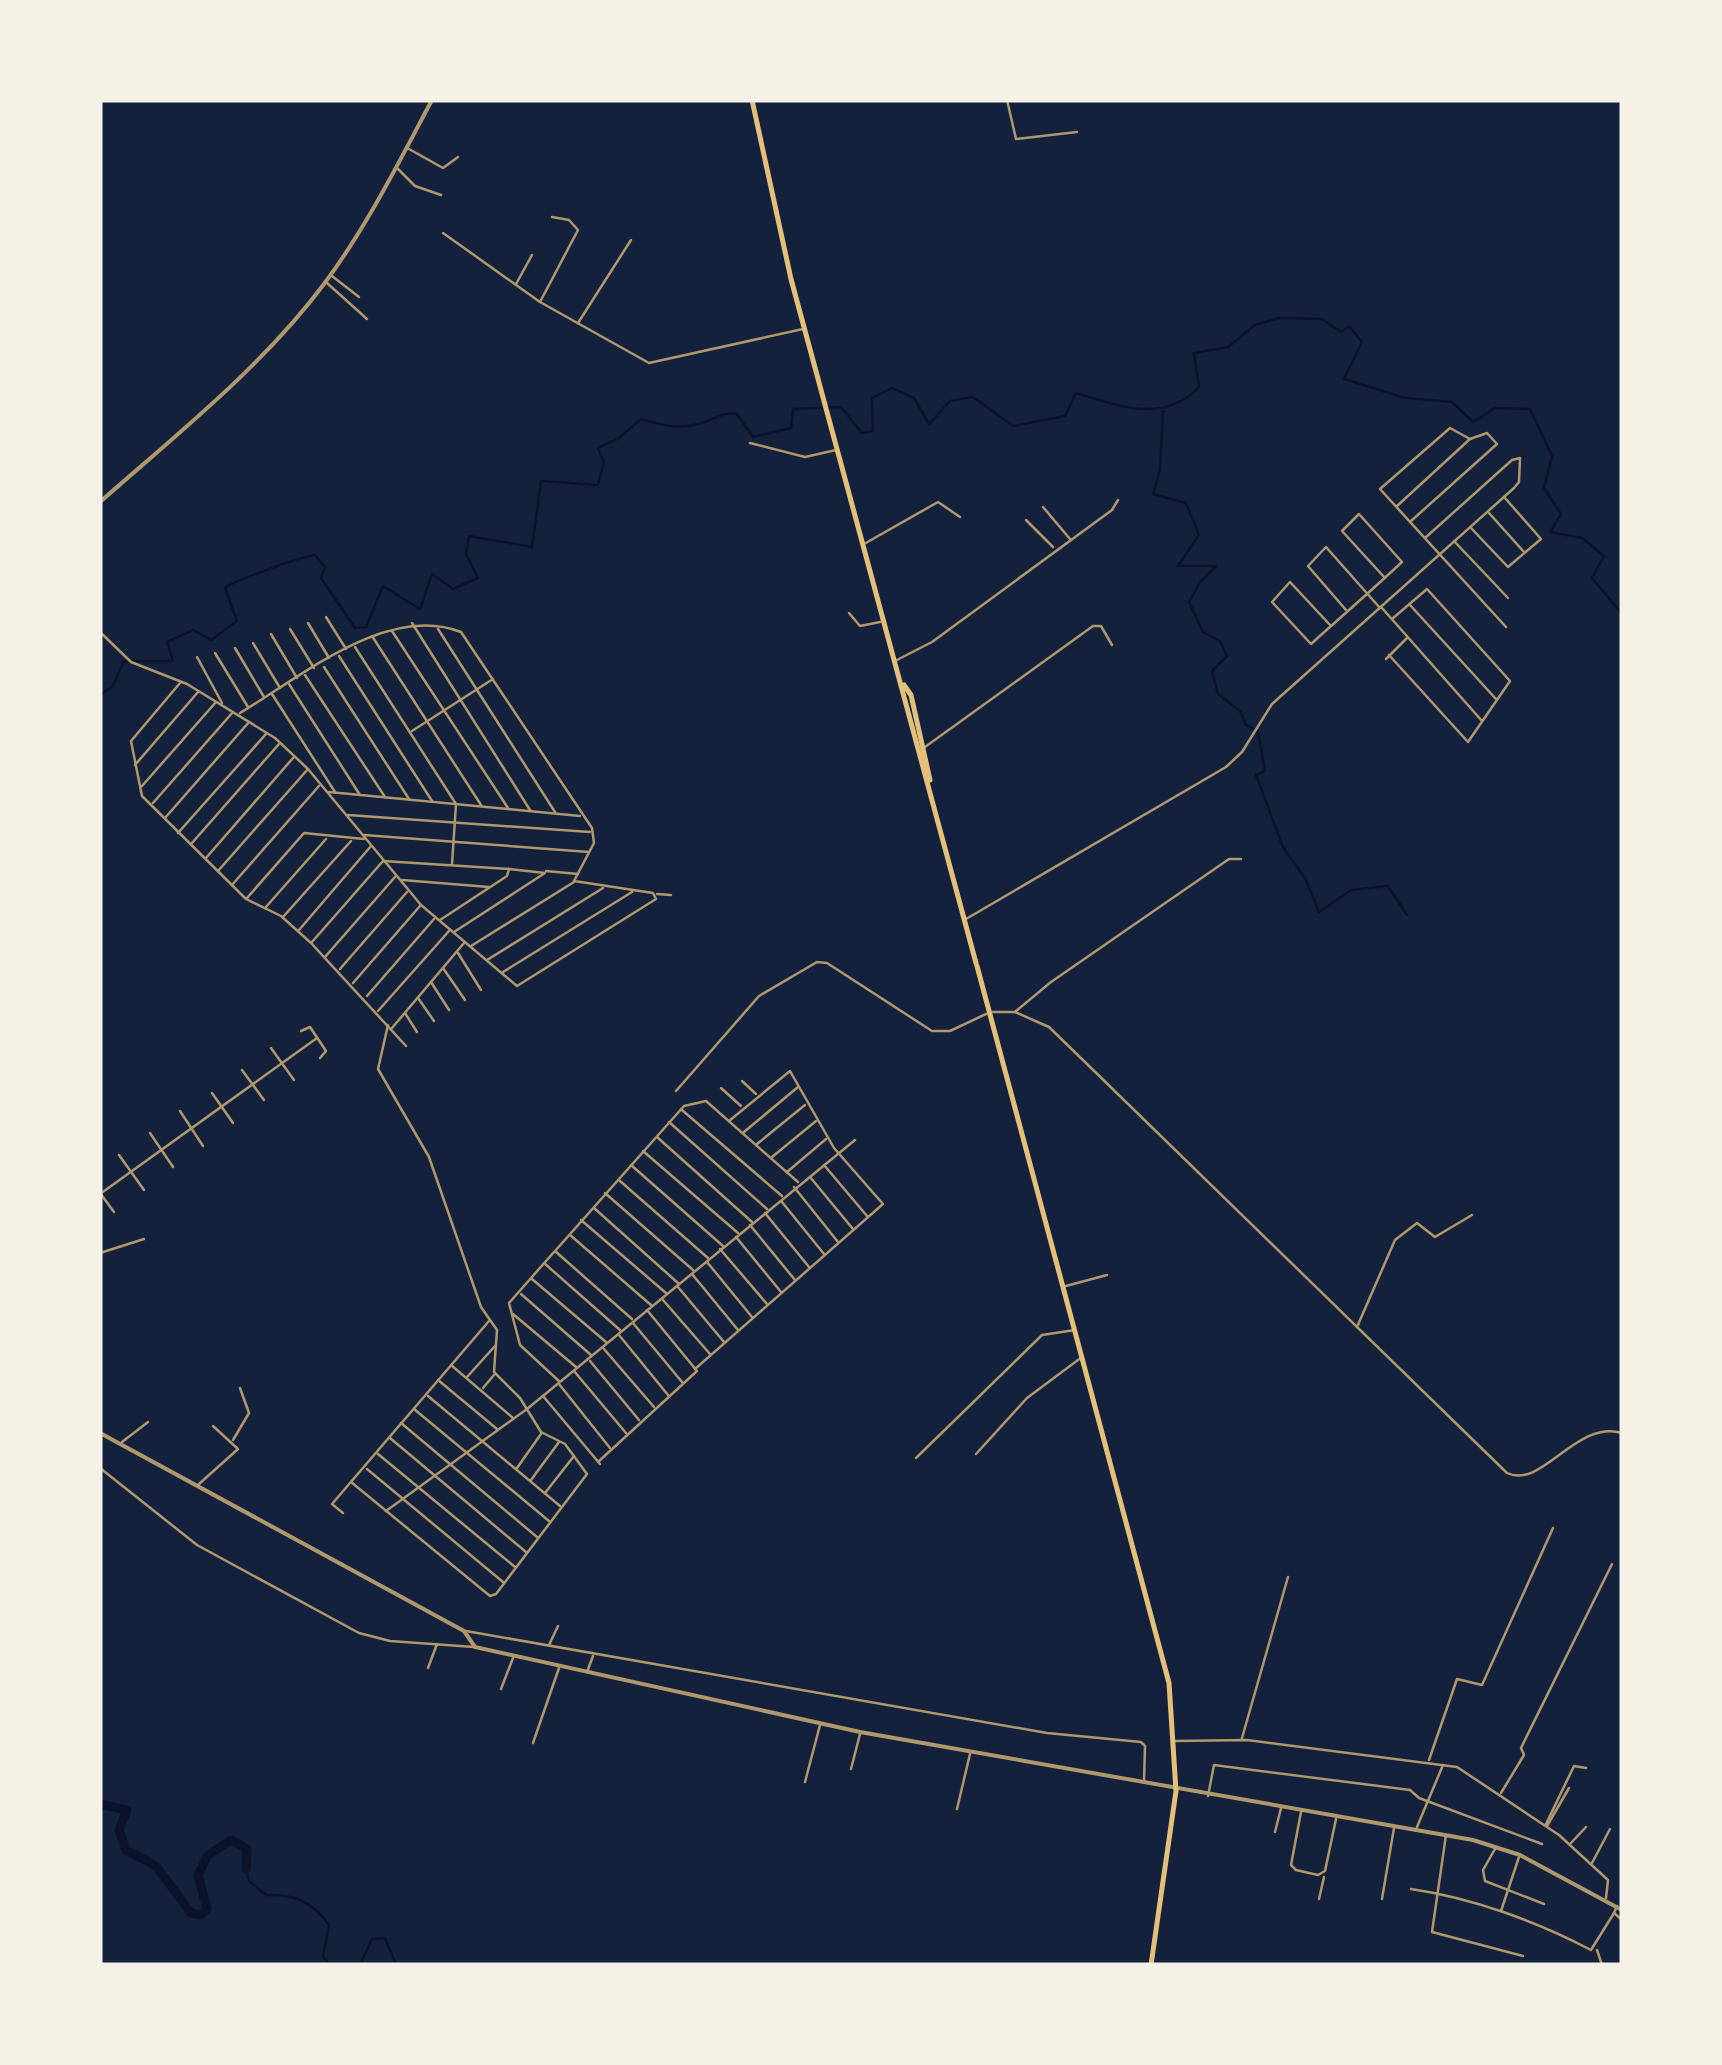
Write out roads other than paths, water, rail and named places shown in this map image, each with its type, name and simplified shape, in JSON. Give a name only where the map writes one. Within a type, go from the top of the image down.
[{"type":"highway","points":[[752,100],[804,328],[1160,1643],[1174,1741],[1176,1791],[1151,1965]]},
{"type":"highway","points":[[901,681],[911,696],[930,788]]},
{"type":"street","points":[[100,502],[266,351],[326,282],[396,168],[432,100]]},
{"type":"street","points":[[1007,100],[1016,139],[1077,132]]},
{"type":"street","points":[[406,148],[443,168],[458,157]]},
{"type":"street","points":[[396,168],[416,186],[441,195]]},
{"type":"street","points":[[540,302],[578,230],[569,220],[552,217]]},
{"type":"street","points":[[443,233],[540,302],[649,363],[804,328]]},
{"type":"street","points":[[578,324],[631,240]]},
{"type":"street","points":[[516,285],[532,255]]},
{"type":"street","points":[[331,275],[359,297]]},
{"type":"street","points":[[326,282],[367,319]]},
{"type":"street","points":[[1470,439],[1450,428],[1380,489],[1506,627]]},
{"type":"street","points":[[1396,507],[1470,439],[1487,433],[1496,444],[1410,522]]},
{"type":"street","points":[[750,443],[805,457],[838,450]]},
{"type":"street","points":[[965,920],[1226,767],[1272,704],[1504,497],[1518,482],[1520,458],[1512,460],[1425,538]]},
{"type":"street","points":[[1470,526],[1508,567],[1525,553],[1541,539],[1504,497]]},
{"type":"street","points":[[895,661],[932,642],[1112,510],[1118,500]]},
{"type":"street","points":[[864,545],[938,502],[960,517]]},
{"type":"street","points":[[1043,507],[1070,539]]},
{"type":"street","points":[[1487,512],[1525,553]]},
{"type":"street","points":[[1330,626],[1290,582],[1272,602],[1311,644],[1330,626],[1347,612],[1385,578],[1402,562],[1359,514],[1342,531],[1385,578]]},
{"type":"street","points":[[1026,520],[1055,550]]},
{"type":"street","points":[[1454,541],[1508,598]]},
{"type":"street","points":[[1347,612],[1308,566],[1326,547],[1482,720]]},
{"type":"street","points":[[1392,619],[1427,588],[1509,678],[1466,741],[1388,657],[1408,637]]},
{"type":"street","points":[[1409,604],[1496,700]]},
{"type":"street","points":[[849,613],[860,626],[884,621]]},
{"type":"street","points":[[326,617],[347,650]]},
{"type":"street","points":[[412,623],[531,811]]},
{"type":"street","points":[[240,714],[390,628],[412,623],[468,636],[593,832],[589,852],[574,882],[470,947]]},
{"type":"street","points":[[308,624],[330,660]]},
{"type":"street","points":[[436,626],[556,813]]},
{"type":"street","points":[[924,747],[1093,626],[1101,626],[1112,645]]},
{"type":"street","points":[[390,628],[509,809]]},
{"type":"street","points":[[290,629],[314,669]]},
{"type":"street","points":[[100,632],[131,662],[200,691],[280,743],[328,792],[421,905],[524,991]]},
{"type":"street","points":[[271,634],[298,679]]},
{"type":"street","points":[[372,636],[482,807]]},
{"type":"street","points":[[253,642],[281,689]]},
{"type":"street","points":[[354,646],[456,804],[452,865]]},
{"type":"street","points":[[234,648],[265,698]]},
{"type":"street","points":[[215,653],[249,708]]},
{"type":"street","points":[[338,655],[433,802]]},
{"type":"street","points":[[196,657],[223,704]]},
{"type":"street","points":[[322,664],[410,800]]},
{"type":"street","points":[[305,675],[386,798]]},
{"type":"street","points":[[410,732],[494,678]]},
{"type":"street","points":[[181,682],[133,737],[130,746],[141,788],[151,805],[246,899],[282,918],[312,942],[406,1046]]},
{"type":"street","points":[[289,684],[361,796]]},
{"type":"street","points":[[135,766],[200,691]]},
{"type":"street","points":[[272,694],[336,793]]},
{"type":"street","points":[[141,788],[216,701]]},
{"type":"street","points":[[151,805],[234,710]]},
{"type":"street","points":[[164,819],[250,721]]},
{"type":"street","points":[[178,833],[267,733]]},
{"type":"street","points":[[191,844],[280,743]]},
{"type":"street","points":[[205,859],[295,756]]},
{"type":"street","points":[[218,872],[308,770]]},
{"type":"street","points":[[231,886],[321,784]]},
{"type":"street","points":[[328,792],[582,816]]},
{"type":"street","points":[[347,815],[593,832]]},
{"type":"street","points":[[246,899],[304,834],[589,852]]},
{"type":"street","points":[[264,909],[328,837]]},
{"type":"street","points":[[282,918],[352,840]]},
{"type":"street","points":[[298,931],[372,846]]},
{"type":"street","points":[[1015,1012],[1051,982],[1229,859],[1240,859]]},
{"type":"street","points":[[383,861],[578,874]]},
{"type":"street","points":[[312,942],[383,861]]},
{"type":"street","points":[[365,998],[437,919],[507,876],[509,869]]},
{"type":"street","points":[[377,1012],[451,932],[543,876],[545,871]]},
{"type":"street","points":[[398,878],[490,887]]},
{"type":"street","points":[[324,958],[398,878]]},
{"type":"street","points":[[574,882],[671,895]]},
{"type":"street","points":[[486,960],[605,887]]},
{"type":"street","points":[[338,972],[408,891]]},
{"type":"street","points":[[502,973],[634,891]]},
{"type":"street","points":[[518,986],[652,902],[655,894]]},
{"type":"street","points":[[352,984],[421,905]]},
{"type":"street","points":[[464,943],[390,1027],[378,1070],[430,1157],[481,1307],[498,1334],[495,1374],[481,1390]]},
{"type":"street","points":[[456,952],[481,990]]},
{"type":"street","points":[[676,1092],[759,996],[817,962],[827,963],[932,1031],[950,1031],[990,1012],[1015,1012],[1050,1026],[1491,1461],[1512,1476],[1528,1474],[1595,1431],[1622,1433]]},
{"type":"street","points":[[443,968],[465,1000]]},
{"type":"street","points":[[430,982],[449,1010]]},
{"type":"street","points":[[417,998],[434,1022]]},
{"type":"street","points":[[405,1013],[418,1032]]},
{"type":"street","points":[[300,1031],[310,1027],[326,1053],[320,1058]]},
{"type":"street","points":[[114,1212],[100,1193],[317,1038]]},
{"type":"street","points":[[271,1048],[294,1080]]},
{"type":"street","points":[[242,1070],[264,1100]]},
{"type":"street","points":[[543,1396],[599,1463],[696,1369],[883,1204],[827,1138],[788,1071],[729,1121]]},
{"type":"street","points":[[742,1081],[757,1095]]},
{"type":"street","points":[[743,1133],[798,1087]]},
{"type":"street","points":[[721,1088],[742,1107]]},
{"type":"street","points":[[212,1094],[233,1123]]},
{"type":"street","points":[[611,1449],[560,1382],[520,1345],[509,1303],[681,1109],[706,1101],[799,1183]]},
{"type":"street","points":[[756,1145],[807,1103]]},
{"type":"street","points":[[681,1109],[781,1199],[825,1256]]},
{"type":"street","points":[[180,1111],[203,1146]]},
{"type":"street","points":[[770,1158],[817,1120]]},
{"type":"street","points":[[668,1122],[766,1211],[810,1268]]},
{"type":"street","points":[[150,1134],[172,1167]]},
{"type":"street","points":[[656,1136],[752,1224],[796,1281]]},
{"type":"street","points":[[786,1172],[827,1138]]},
{"type":"street","points":[[386,1511],[527,1410],[855,1140]]},
{"type":"street","points":[[642,1151],[737,1236],[782,1294]]},
{"type":"street","points":[[118,1155],[144,1190]]},
{"type":"street","points":[[824,1164],[868,1218]]},
{"type":"street","points":[[630,1165],[722,1248],[768,1305]]},
{"type":"street","points":[[808,1176],[854,1230]]},
{"type":"street","points":[[617,1179],[708,1260],[753,1318]]},
{"type":"street","points":[[794,1187],[839,1243]]},
{"type":"street","points":[[605,1193],[693,1272],[739,1331]]},
{"type":"street","points":[[592,1207],[678,1285],[725,1344]]},
{"type":"street","points":[[1356,1328],[1400,1234],[1416,1223],[1430,1236],[1438,1236],[1472,1215]]},
{"type":"street","points":[[581,1220],[667,1294]]},
{"type":"street","points":[[569,1234],[652,1306]]},
{"type":"street","points":[[100,1253],[144,1239]]},
{"type":"street","points":[[555,1251],[633,1321],[683,1383]]},
{"type":"street","points":[[544,1263],[620,1333],[669,1396]]},
{"type":"street","points":[[1064,1287],[1107,1275]]},
{"type":"street","points":[[532,1278],[604,1345],[654,1408]]},
{"type":"street","points":[[519,1292],[590,1357],[640,1422]]},
{"type":"street","points":[[661,1298],[711,1356]]},
{"type":"street","points":[[647,1310],[696,1369]]},
{"type":"street","points":[[510,1311],[575,1369],[627,1434]]},
{"type":"street","points":[[344,1513],[332,1504],[490,1320]]},
{"type":"street","points":[[916,1458],[1042,1335],[1076,1329]]},
{"type":"street","points":[[466,1378],[496,1345]]},
{"type":"street","points":[[976,1454],[1027,1398],[1083,1356]]},
{"type":"street","points":[[451,1365],[514,1418]]},
{"type":"street","points":[[351,1482],[490,1596],[516,1568],[586,1474],[575,1455],[542,1432],[495,1374]]},
{"type":"street","points":[[438,1380],[498,1430]]},
{"type":"street","points":[[232,1441],[250,1412],[240,1388]]},
{"type":"street","points":[[426,1394],[562,1507]]},
{"type":"street","points":[[414,1409],[550,1522]]},
{"type":"street","points":[[121,1444],[148,1422]]},
{"type":"street","points":[[401,1424],[538,1538]]},
{"type":"street","points":[[198,1486],[238,1448],[213,1426]]},
{"type":"street","points":[[516,1468],[542,1432]]},
{"type":"street","points":[[100,1433],[366,1581],[464,1630],[1062,1735],[1142,1742],[1144,1782]]},
{"type":"street","points":[[389,1438],[527,1553]]},
{"type":"street","points":[[531,1481],[560,1441]]},
{"type":"street","points":[[376,1452],[516,1568]]},
{"type":"street","points":[[545,1493],[575,1455]]},
{"type":"street","points":[[364,1467],[504,1583]]},
{"type":"street","points":[[100,1468],[197,1545],[359,1633],[390,1640],[475,1647],[860,1732],[1496,1846],[1620,1908],[1597,1948],[1602,1965]]},
{"type":"street","points":[[1429,1761],[1458,1679],[1482,1685],[1553,1528]]},
{"type":"street","points":[[1500,1794],[1524,1755],[1521,1748],[1612,1564]]},
{"type":"street","points":[[1241,1740],[1288,1577]]},
{"type":"street","points":[[549,1646],[558,1626]]},
{"type":"street","points":[[464,1630],[475,1647]]},
{"type":"street","points":[[428,1668],[438,1642]]},
{"type":"street","points":[[587,1672],[593,1654]]},
{"type":"street","points":[[501,1689],[513,1656]]},
{"type":"street","points":[[533,1743],[560,1667]]},
{"type":"street","points":[[805,1782],[820,1724]]},
{"type":"street","points":[[852,1769],[860,1732]]},
{"type":"street","points":[[1174,1741],[1241,1740],[1429,1761],[1460,1768],[1570,1843],[1610,1884],[1606,1900]]},
{"type":"street","points":[[957,1809],[971,1752]]},
{"type":"street","points":[[1416,1830],[1444,1764]]},
{"type":"street","points":[[1208,1796],[1216,1765],[1407,1790],[1542,1844]]},
{"type":"street","points":[[1547,1825],[1574,1766],[1586,1768]]},
{"type":"street","points":[[1547,1825],[1569,1788]]},
{"type":"street","points":[[1275,1832],[1281,1808]]},
{"type":"street","points":[[1301,1812],[1292,1868],[1324,1876]]},
{"type":"street","points":[[1319,1899],[1336,1818]]},
{"type":"street","points":[[1382,1898],[1394,1826]]},
{"type":"street","points":[[1570,1843],[1586,1827]]},
{"type":"street","points":[[1592,1863],[1610,1829]]},
{"type":"street","points":[[1446,1834],[1432,1932],[1524,1956]]},
{"type":"street","points":[[1496,1846],[1483,1875],[1490,1885],[1544,1904]]},
{"type":"street","points":[[1500,1912],[1520,1855]]},
{"type":"street","points":[[1411,1889],[1438,1892],[1597,1948]]},
{"type":"street","points":[[1614,1914],[1622,1920]]},
{"type":"waterway","points":[[100,695],[113,686],[124,661],[173,661],[167,642],[193,630],[211,640],[237,621],[225,588],[308,556],[315,555],[325,567],[321,578],[355,628],[366,627],[383,586],[420,609],[432,574],[453,589],[478,578],[466,554],[469,536],[532,547],[541,481],[598,485],[604,462],[598,448],[619,438],[641,419],[683,426],[736,413],[753,437],[791,428],[793,409],[841,407],[862,433],[873,431],[872,398],[892,388],[914,398],[929,424],[950,401],[973,397],[1013,426],[1065,416],[1076,393],[1125,407],[1156,409],[1185,398],[1199,387],[1194,353],[1228,347],[1255,325],[1279,318],[1322,319],[1341,332],[1349,326],[1362,342],[1344,379],[1405,398],[1452,402],[1473,422],[1495,408],[1530,409],[1552,456],[1544,488],[1561,514],[1550,532],[1582,538],[1604,556],[1592,578],[1622,614]]},
{"type":"waterway","points":[[1163,411],[1160,470],[1153,494],[1186,503],[1199,535],[1178,566],[1216,566],[1200,582],[1189,602],[1203,632],[1220,641],[1227,656],[1212,671],[1218,694],[1240,711],[1246,725],[1258,731],[1265,771],[1256,775],[1283,847],[1306,880],[1319,912],[1351,890],[1388,886],[1407,915]]},
{"type":"waterway","points":[[100,1804],[127,1810],[119,1830],[126,1850],[156,1866],[191,1913],[201,1915],[207,1909],[198,1875],[208,1855],[231,1840],[247,1849],[246,1869]]},
{"type":"waterway","points":[[246,1869],[249,1881],[266,1895],[302,1901],[329,1925],[323,1956],[329,1965]]},
{"type":"waterway","points":[[360,1965],[372,1939],[385,1938],[396,1965]]}]
